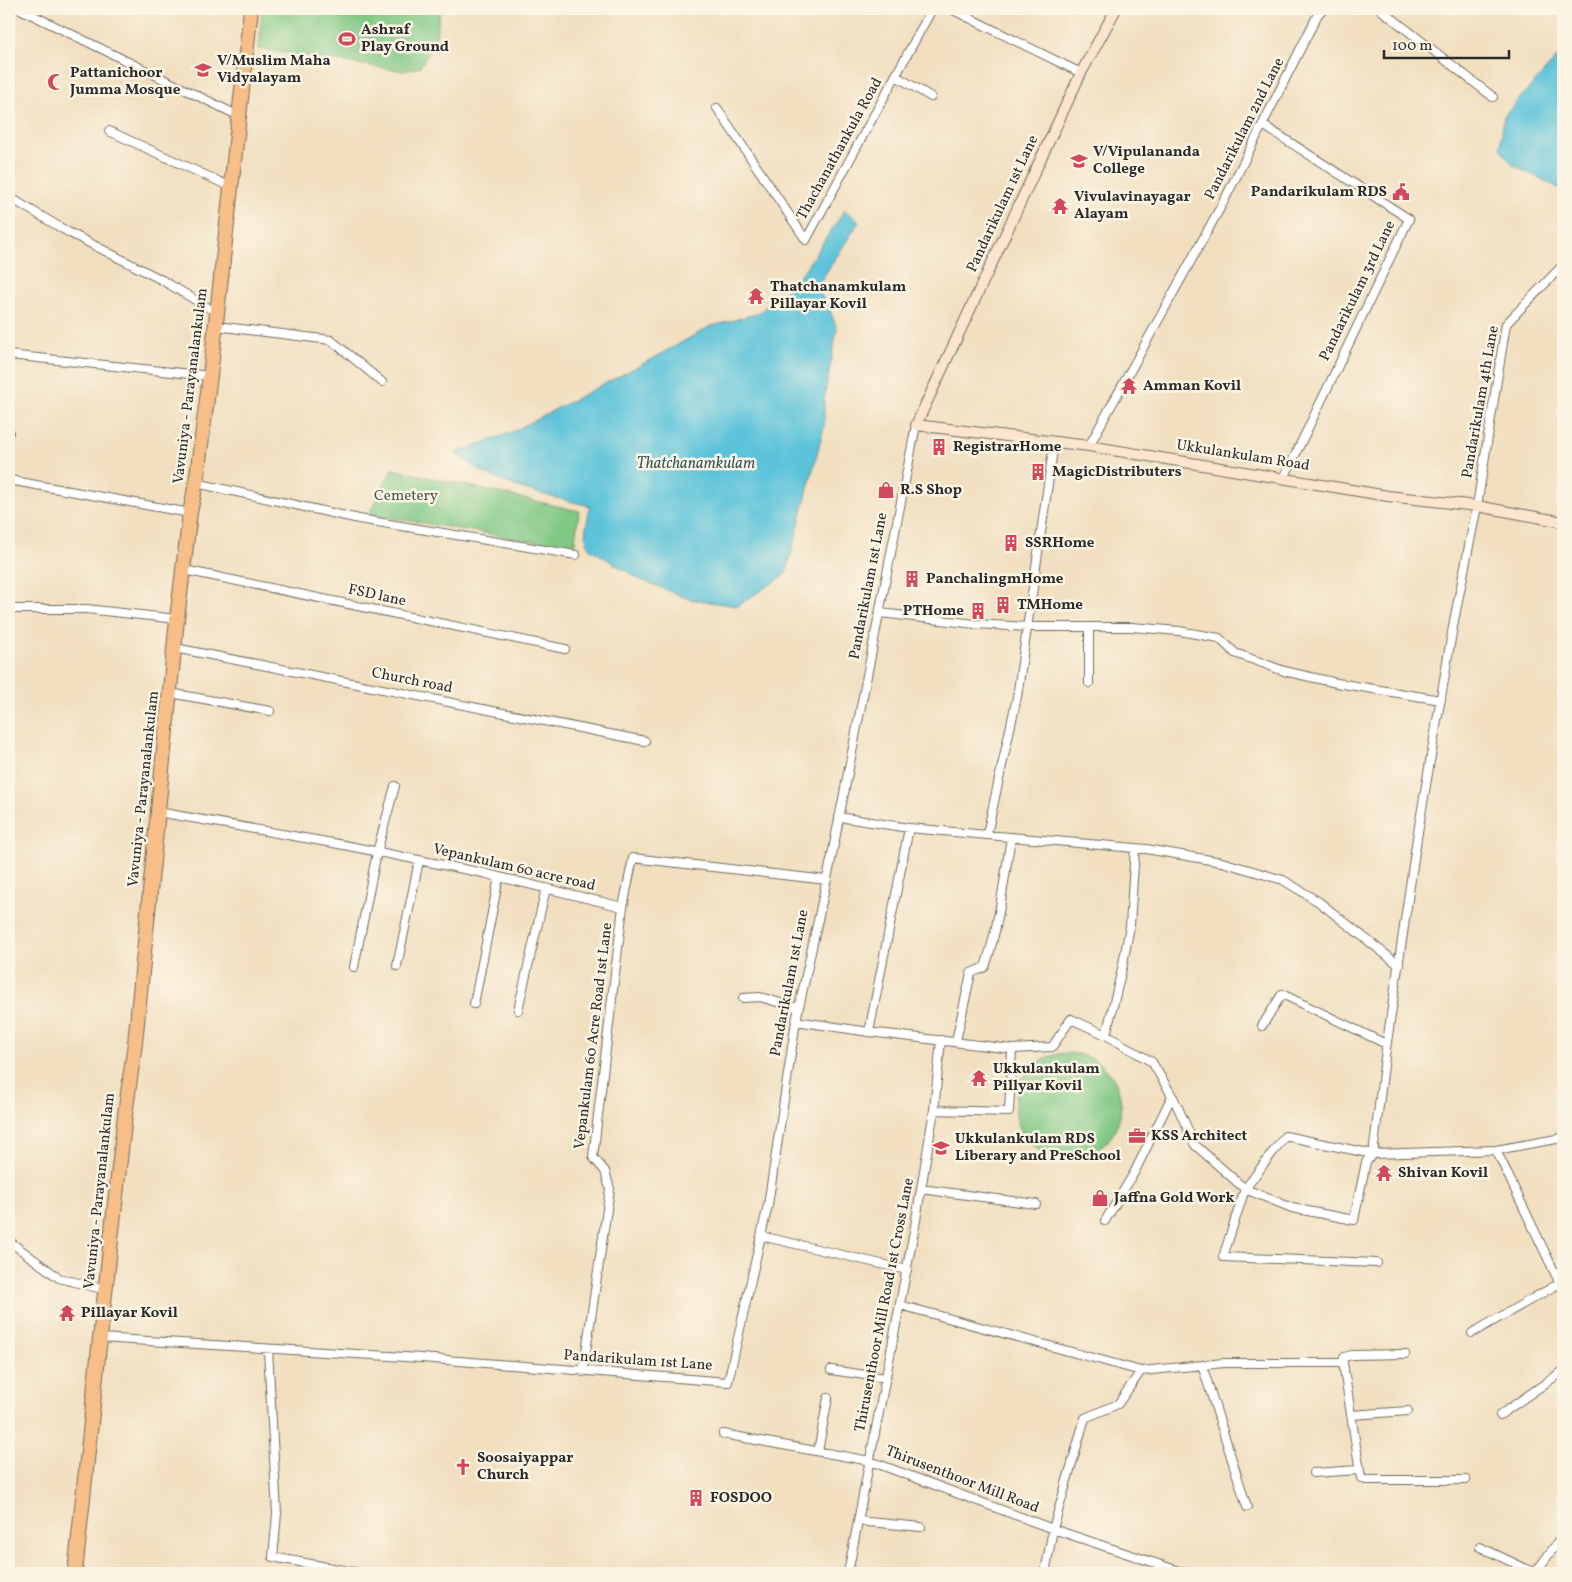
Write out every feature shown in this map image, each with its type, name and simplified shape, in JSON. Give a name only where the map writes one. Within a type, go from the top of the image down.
[{"type":"highway","name":"Vavuniya - Parayanalankulam","points":[[75,1573],[125,1115],[135,1043],[177,620],[210,376],[251,9]]},
{"type":"street","points":[[20,9],[239,116]]},
{"type":"street","name":"Thachanathankula Road","points":[[717,108],[806,240],[932,9]]},
{"type":"street","points":[[951,9],[1081,73]]},
{"type":"street","name":"Pandarikulam 1st Lane","points":[[100,1338],[421,1358],[728,1382],[762,1236],[798,1008],[827,880],[916,425],[1081,73],[1116,9]]},
{"type":"street","name":"Pandarikulam 2nd Lane","points":[[1089,446],[1225,199],[1318,14],[1323,9]]},
{"type":"street","points":[[1380,9],[1493,97]]},
{"type":"street","points":[[896,76],[930,96]]},
{"type":"street","name":"Pandarikulam 3rd Lane","points":[[1263,125],[1409,219],[1284,478]]},
{"type":"street","points":[[109,131],[231,187]]},
{"type":"street","points":[[9,197],[68,232],[162,280],[216,319],[331,340],[382,382]]},
{"type":"street","name":"Pandarikulam 4th Lane","points":[[1244,1189],[1292,1208],[1354,1220],[1366,1162],[1373,1154],[1386,1049],[1417,838],[1454,621],[1478,506],[1506,324],[1563,265]]},
{"type":"street","points":[[9,355],[210,376]]},
{"type":"street","name":"Ukkulankulam Road","points":[[916,425],[1089,446],[1388,496],[1478,506],[1563,522]]},
{"type":"street","points":[[988,834],[1017,696],[1054,443]]},
{"type":"street","points":[[9,480],[190,513]]},
{"type":"street","points":[[196,483],[359,519],[576,555]]},
{"type":"street","name":"FSD lane","points":[[184,570],[566,649]]},
{"type":"street","points":[[9,609],[86,609],[177,620]]},
{"type":"street","points":[[880,613],[975,624],[1028,627],[1132,627],[1179,631],[1219,638],[1235,653],[1284,671],[1337,683],[1441,700]]},
{"type":"street","points":[[1089,627],[1089,683]]},
{"type":"street","name":"Church road","points":[[175,648],[645,741]]},
{"type":"street","points":[[170,693],[270,711]]},
{"type":"street","points":[[354,967],[377,852],[395,786]]},
{"type":"street","name":"Vepankulam 60 acre road","points":[[158,812],[377,852],[499,877],[623,907]]},
{"type":"street","points":[[839,817],[909,828],[1135,848],[1222,862],[1283,880],[1319,902],[1399,965]]},
{"type":"street","points":[[870,1032],[909,828]]},
{"type":"street","points":[[956,1041],[972,973],[985,967],[989,955],[1001,903],[1011,837]]},
{"type":"street","points":[[1106,1035],[1130,926],[1135,848]]},
{"type":"street","points":[[623,907],[633,858],[827,880]]},
{"type":"street","points":[[397,966],[419,861]]},
{"type":"street","points":[[474,1004],[499,877]]},
{"type":"street","points":[[518,1010],[546,888]]},
{"type":"street","name":"Vepankulam 60 Acre Road 1st Lane","points":[[584,1372],[610,1189],[605,1172],[593,1157],[623,907]]},
{"type":"street","points":[[1262,1026],[1282,994],[1386,1044],[1386,1049]]},
{"type":"street","points":[[743,998],[760,997],[798,1008]]},
{"type":"street","points":[[796,1021],[1012,1049],[1052,1047],[1071,1019],[1106,1035],[1152,1062],[1172,1096],[1195,1145],[1244,1189]]},
{"type":"street","name":"Thirusenthoor Mill Road 1st Cross Lane","points":[[848,1573],[921,1189],[934,1110],[941,1040]]},
{"type":"street","points":[[934,1110],[1009,1112],[1012,1049]]},
{"type":"street","points":[[1105,1222],[1134,1173],[1172,1096]]},
{"type":"street","points":[[1377,1263],[1223,1257],[1244,1189],[1285,1136],[1373,1154],[1496,1150],[1562,1138],[1563,1135]]},
{"type":"street","points":[[1472,1333],[1561,1287],[1496,1150]]},
{"type":"street","points":[[921,1189],[1036,1204]]},
{"type":"street","points":[[762,1236],[906,1270]]},
{"type":"street","points":[[9,1241],[59,1278],[106,1290]]},
{"type":"street","points":[[900,1305],[1142,1371],[1224,1363],[1343,1363]]},
{"type":"street","points":[[268,1349],[276,1514],[273,1557],[359,1573]]},
{"type":"street","points":[[1405,1354],[1352,1355],[1344,1358],[1343,1363],[1361,1478],[1366,1480],[1466,1480]]},
{"type":"street","points":[[1202,1365],[1247,1507]]},
{"type":"street","points":[[831,1370],[886,1378]]},
{"type":"street","points":[[1045,1573],[1053,1529],[1085,1418],[1118,1404],[1142,1371]]},
{"type":"street","points":[[1500,1414],[1563,1371]]},
{"type":"street","points":[[818,1451],[828,1398]]},
{"type":"street","points":[[1351,1415],[1408,1411]]},
{"type":"street","name":"Thirusenthoor Mill Road","points":[[723,1434],[870,1461],[1053,1529],[1185,1573]]},
{"type":"street","points":[[1313,1473],[1359,1470]]},
{"type":"street","points":[[858,1521],[921,1527]]},
{"type":"street","points":[[1480,1547],[1535,1573],[1558,1542],[1563,1539]]},
{"type":"green space","name":"Ashraf Play Ground","points":[[262,9],[440,9],[434,40],[425,59],[420,67],[404,71],[259,49]]},
{"type":"green space","name":"Cemetery","points":[[392,469],[579,511],[574,548],[369,514]]},
{"type":"green space","points":[[1068,1053],[1088,1057],[1106,1068],[1117,1086],[1121,1106],[1117,1126],[1106,1144],[1088,1155],[1068,1159],[1048,1155],[1030,1144],[1019,1126],[1015,1106],[1019,1086],[1030,1068],[1048,1057]]},
{"type":"water","points":[[1563,51],[1563,190],[1513,165],[1500,148],[1504,116]]},
{"type":"water","name":"Thatchanamkulam","points":[[845,210],[859,222],[816,288],[828,305],[837,329],[824,399],[824,427],[786,574],[737,606],[689,599],[639,579],[589,548],[585,534],[590,506],[537,493],[502,481],[470,464],[456,453],[510,433],[709,327],[756,314],[779,298],[803,272]]},
{"type":"place","name":"Ashraf Play Ground","points":[[347,39]]},
{"type":"place","name":"V/Muslim Maha Vidyalayam","points":[[203,70]]},
{"type":"place","name":"Pattanichoor Jumma Mosque","points":[[56,82]]},
{"type":"place","name":"V/Vipulananda College","points":[[1079,161]]},
{"type":"place","name":"Pandarikulam RDS","points":[[1401,192]]},
{"type":"place","name":"Vivulavinayagar Alayam","points":[[1060,206]]},
{"type":"place","name":"Thatchanamkulam Pillayar Kovil","points":[[756,296]]},
{"type":"place","name":"Amman Kovil","points":[[1129,386]]},
{"type":"place","name":"RegistrarHome","points":[[939,447]]},
{"type":"place","name":"MagicDistributers","points":[[1038,472]]},
{"type":"place","name":"R.S Shop","points":[[886,490]]},
{"type":"place","name":"SSRHome","points":[[1011,543]]},
{"type":"place","name":"PanchalingmHome","points":[[912,579]]},
{"type":"place","name":"TMHome","points":[[1003,605]]},
{"type":"place","name":"PTHome","points":[[978,611]]},
{"type":"place","name":"Ukkulankulam Pillyar Kovil","points":[[979,1078]]},
{"type":"place","name":"KSS Architect","points":[[1137,1136]]},
{"type":"place","name":"Ukkulankulam RDS Liberary and PreSchool","points":[[941,1148]]},
{"type":"place","name":"Shivan Kovil","points":[[1384,1173]]},
{"type":"place","name":"Jaffna Gold Work","points":[[1100,1198]]},
{"type":"place","name":"Pillayar Kovil","points":[[67,1313]]},
{"type":"place","name":"Soosaiyappar Church","points":[[463,1467]]},
{"type":"place","name":"FOSDOO","points":[[696,1498]]}]
